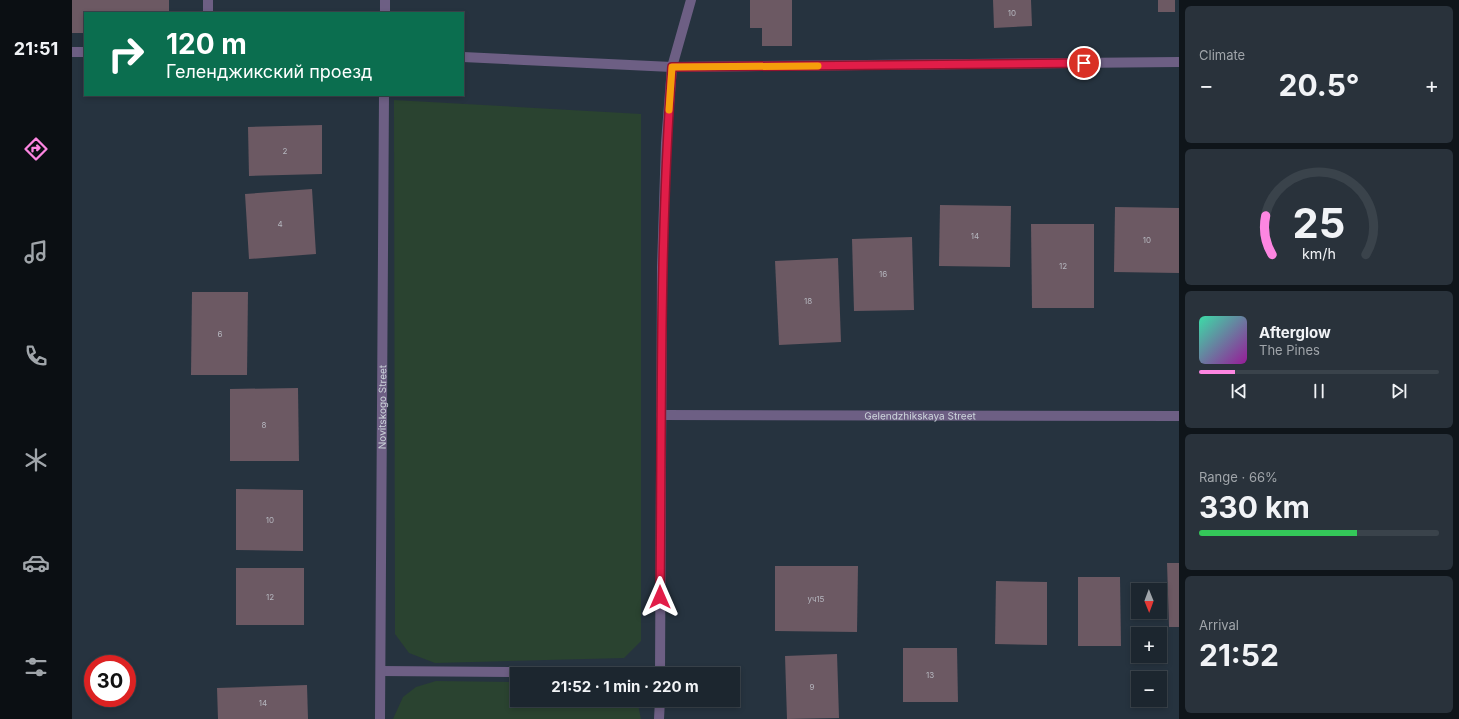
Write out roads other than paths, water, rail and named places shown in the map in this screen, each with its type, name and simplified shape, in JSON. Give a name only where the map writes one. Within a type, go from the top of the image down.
[{"type":"street","points":[[208,0],[208,12]]},
{"type":"street","points":[[385,0],[385,12]]},
{"type":"street","points":[[660,667],[662,268],[666,143],[672,67],[691,0]]},
{"type":"street","points":[[72,52],[84,52]]},
{"type":"street","points":[[464,57],[672,67],[1179,62]]},
{"type":"street","name":"Novitskogo Street","points":[[380,719],[384,96]]},
{"type":"street","name":"Gelendzhikskaya Street","points":[[661,415],[1179,416]]},
{"type":"street","points":[[381,671],[510,672]]},
{"type":"street","points":[[660,707],[660,719]]}]
